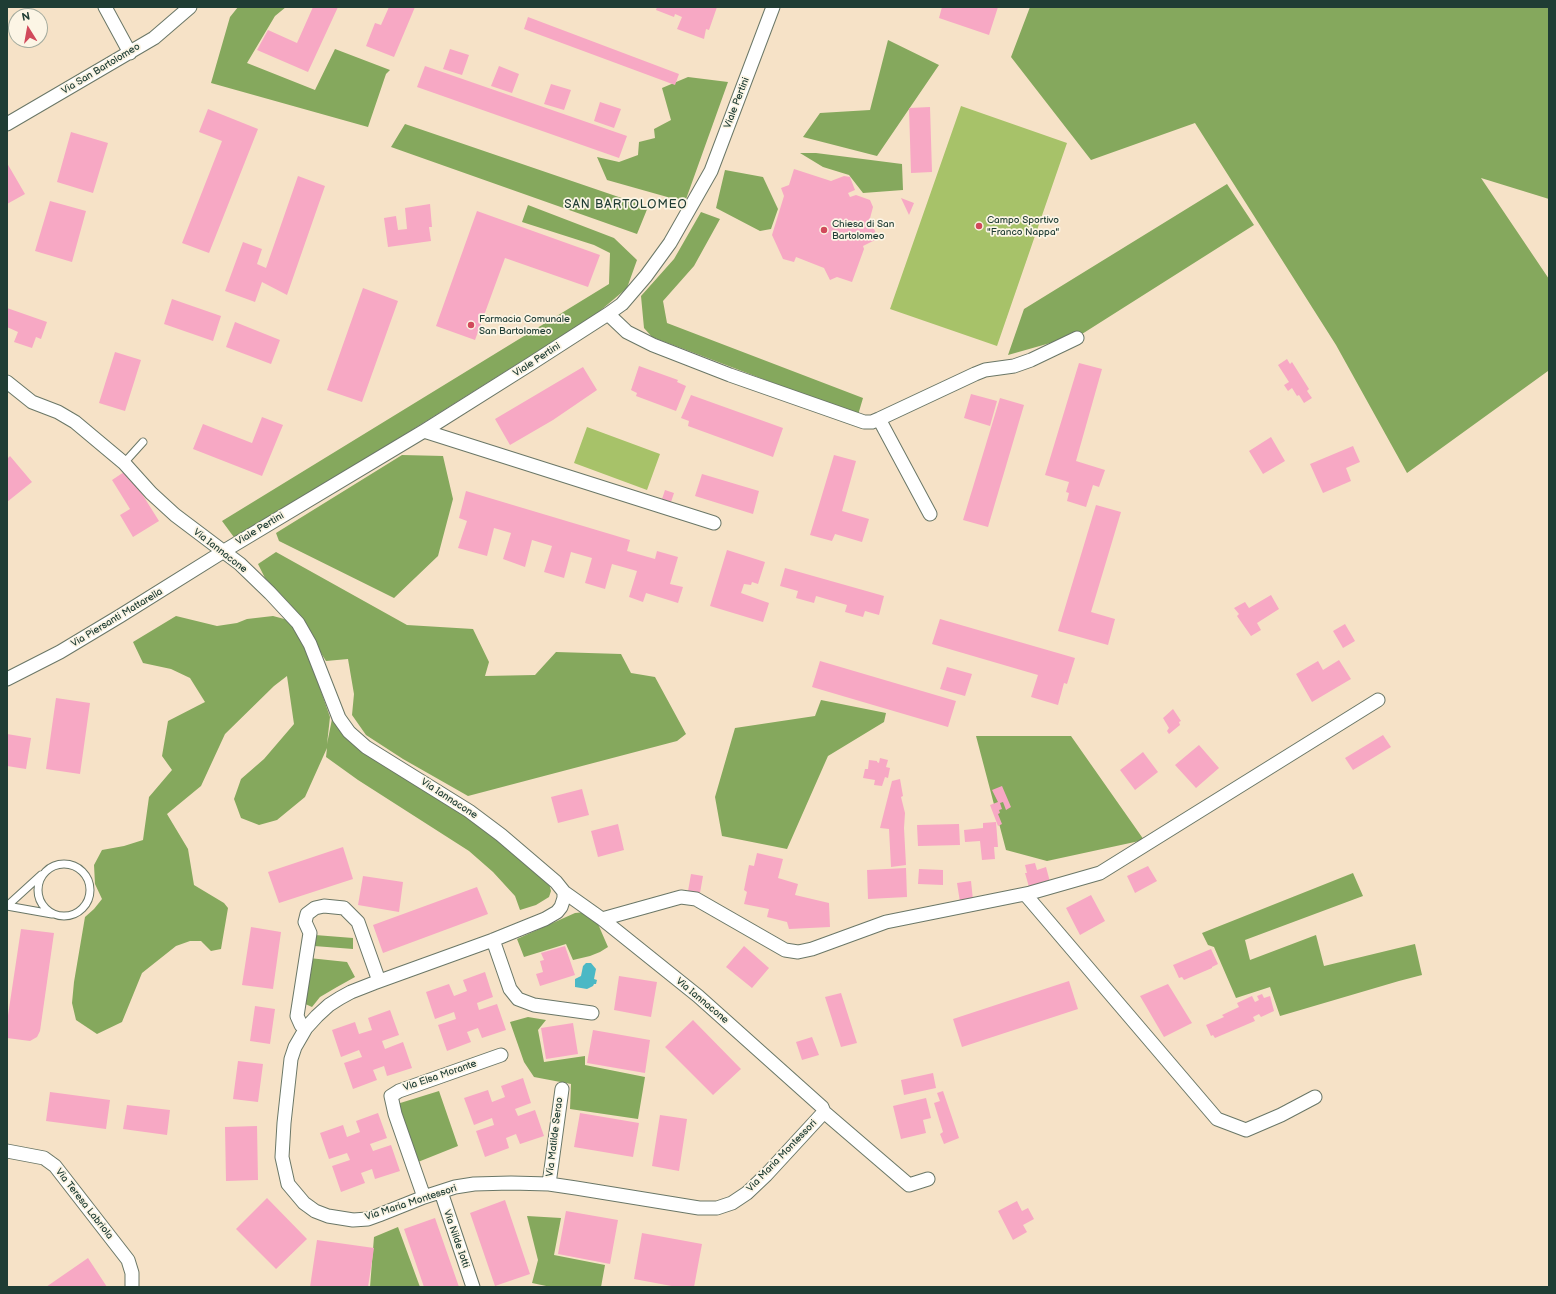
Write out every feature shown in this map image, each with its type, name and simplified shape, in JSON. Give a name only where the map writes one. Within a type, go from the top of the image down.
[{"type":"street","points":[[105,7],[130,53]]},
{"type":"street","name":"Via San Bartolomeo","points":[[7,124],[154,38],[190,7]]},
{"type":"street","name":"Viale Pertini","points":[[224,551],[424,431],[622,304],[646,276],[670,243],[711,171],[773,7]]},
{"type":"street","points":[[608,314],[627,332],[653,346],[864,422],[872,422],[984,370],[1014,366],[1077,338]]},
{"type":"street","name":"Via Iannacone","points":[[7,382],[26,399],[67,416],[124,463],[175,515],[224,551],[245,569],[298,623],[310,644],[339,718],[349,732],[366,747],[469,811],[501,835],[556,882],[564,892],[698,996],[822,1107],[824,1112],[909,1185],[928,1179]]},
{"type":"street","points":[[878,419],[930,514]]},
{"type":"street","points":[[424,431],[714,523]]},
{"type":"street","name":"Via Piersanti Mattarella","points":[[7,679],[60,652],[224,551]]},
{"type":"street","points":[[602,920],[681,897],[696,899],[785,950],[798,952],[886,922],[1025,894],[1100,873],[1378,700]]},
{"type":"street","name":"Via Maria Montessori","points":[[564,892],[562,903],[557,912],[545,919],[493,940],[379,981],[340,998],[317,1016],[306,1028],[295,1048],[289,1071],[282,1157],[288,1184],[304,1203],[315,1211],[328,1216],[353,1220],[368,1219],[440,1192],[464,1186],[493,1183],[549,1184],[699,1208],[722,1207],[736,1201],[752,1189],[824,1112]]},
{"type":"street","points":[[1025,894],[1216,1119],[1246,1130],[1281,1115],[1316,1097]]},
{"type":"street","points":[[306,1028],[301,1025],[297,1016],[310,933],[305,922],[307,914],[315,908],[324,906],[344,908],[358,922],[379,981]]},
{"type":"street","points":[[493,940],[510,989],[518,999],[534,1005],[592,1013]]},
{"type":"street","name":"Via Elsa Morante","points":[[424,1197],[390,1096],[399,1091],[501,1055]]},
{"type":"street","name":"Via Matilde Serao","points":[[549,1184],[562,1089]]},
{"type":"street","name":"Via Teresa Labriola","points":[[7,1151],[44,1158],[55,1166],[128,1260],[132,1272],[132,1287]]},
{"type":"street","name":"Via Nilde Iotti","points":[[440,1192],[473,1287]]},
{"type":"lane","points":[[124,463],[143,442]]},
{"type":"lane","points":[[59,864],[77,866],[84,872],[89,880],[91,889],[90,898],[86,906],[79,912],[70,916],[62,916],[7,906],[51,867],[59,864]]},
{"type":"lane","points":[[45,872],[40,879],[38,896],[44,906],[54,914]]},
{"type":"green space","points":[[238,7],[286,7],[275,16],[247,63],[315,90],[335,49],[390,70],[386,74],[368,127],[211,83],[230,17]]},
{"type":"green space","points":[[1030,7],[1549,7],[1549,199],[1481,178],[1549,279],[1548,371],[1407,473],[1336,345],[1195,123],[1091,160],[1011,57]]},
{"type":"green space","points":[[888,40],[939,65],[877,156],[803,137],[820,113],[870,110]]},
{"type":"green space","points":[[688,77],[728,82],[685,202],[607,180],[597,157],[619,162],[638,155],[639,142],[655,138],[654,129],[671,120],[662,88]]},
{"type":"green space","name":"Campo Sportivo \"Franco Nappa\"","points":[[961,106],[1067,143],[997,346],[890,309]]},
{"type":"green space","points":[[405,124],[648,207],[637,234],[391,147]]},
{"type":"green space","points":[[800,153],[816,153],[902,164],[903,190],[863,193],[849,175],[823,167]]},
{"type":"green space","points":[[725,170],[763,177],[778,209],[771,229],[760,231],[716,208]]},
{"type":"green space","points":[[1227,184],[1254,225],[1082,334],[1008,355],[1024,309]]},
{"type":"green space","points":[[528,205],[614,238],[637,260],[627,288],[594,316],[236,540],[222,521],[609,284],[610,253],[594,245],[522,222]]},
{"type":"green space","points":[[701,212],[720,219],[694,266],[663,301],[667,323],[863,398],[858,415],[652,337],[644,328],[641,296],[674,259]]},
{"type":"green space","points":[[587,427],[660,454],[647,490],[574,463]]},
{"type":"green space","points":[[402,455],[443,456],[453,499],[438,556],[394,598],[279,541],[276,533]]},
{"type":"green space","points":[[276,552],[407,625],[473,629],[489,662],[485,676],[535,675],[556,652],[621,654],[631,673],[655,677],[686,734],[677,741],[468,796],[403,759],[366,735],[352,715],[354,694],[348,659],[326,661],[290,604],[265,578],[258,564]]},
{"type":"green space","points":[[176,616],[217,626],[237,623],[247,619],[273,616],[288,620],[307,651],[330,717],[327,744],[332,719],[461,806],[549,883],[551,891],[549,897],[536,905],[520,910],[515,896],[493,872],[469,851],[358,780],[326,757],[327,748],[305,797],[277,820],[259,825],[241,818],[234,799],[241,779],[264,759],[294,724],[287,676],[274,686],[225,734],[201,786],[167,814],[188,849],[194,885],[224,903],[228,908],[221,949],[211,951],[201,941],[190,941],[176,946],[142,973],[122,1022],[97,1034],[76,1020],[72,1003],[85,917],[102,899],[95,884],[94,865],[102,850],[124,846],[143,840],[149,797],[172,770],[162,756],[168,721],[205,702],[190,678],[171,669],[143,663],[133,642]]},
{"type":"green space","points":[[821,700],[886,713],[884,722],[828,756],[787,849],[722,836],[715,797],[735,728],[815,716]]},
{"type":"green space","points":[[976,736],[1071,736],[1144,840],[1047,861],[1006,850]]},
{"type":"green space","points":[[1353,873],[1363,896],[1245,940],[1250,960],[1316,935],[1324,966],[1415,944],[1422,975],[1280,1016],[1270,987],[1236,998],[1214,947],[1208,945],[1202,933]]},
{"type":"green space","points":[[585,912],[598,924],[608,947],[590,956],[573,960],[566,944],[524,957],[517,939],[575,913]]},
{"type":"green space","points":[[315,935],[353,938],[353,949],[314,946]]},
{"type":"green space","points":[[309,958],[347,962],[355,977],[320,997],[312,1007],[303,1003]]},
{"type":"green space","points":[[528,1017],[546,1020],[538,1030],[544,1062],[585,1056],[585,1065],[645,1077],[638,1119],[570,1109],[571,1084],[534,1077],[524,1062],[510,1022]]},
{"type":"green space","points":[[439,1091],[458,1146],[418,1162],[397,1104]]},
{"type":"green space","points":[[527,1216],[561,1218],[554,1255],[605,1265],[601,1287],[551,1287],[532,1283],[538,1260]]},
{"type":"green space","points":[[398,1227],[420,1287],[370,1287],[374,1237]]},
{"type":"water","points":[[586,963],[591,963],[596,969],[594,979],[597,980],[596,984],[587,989],[575,987],[575,979],[581,976],[583,966]]},
{"type":"building","points":[[313,7],[338,7],[308,72],[257,50],[268,30],[297,43]]},
{"type":"building","points":[[389,7],[415,7],[394,57],[366,46],[375,23],[381,25]]},
{"type":"building","points":[[657,7],[717,7],[709,30],[706,29],[704,39],[677,29],[682,17],[675,14],[674,17],[656,10]]},
{"type":"building","points":[[942,7],[998,7],[989,35],[939,18]]},
{"type":"building","points":[[528,17],[679,74],[675,85],[524,29]]},
{"type":"building","points":[[450,49],[469,55],[462,75],[443,69]]},
{"type":"building","points":[[425,66],[627,136],[619,158],[417,87]]},
{"type":"building","points":[[499,66],[519,74],[512,93],[491,86]]},
{"type":"building","points":[[551,84],[571,90],[564,110],[544,104]]},
{"type":"building","points":[[600,102],[621,109],[614,128],[594,121]]},
{"type":"building","points":[[930,107],[932,172],[911,173],[909,108]]},
{"type":"building","points":[[208,109],[258,129],[209,253],[182,243],[222,141],[199,132]]},
{"type":"building","points":[[71,132],[108,143],[93,193],[57,182]]},
{"type":"building","points":[[7,163],[25,194],[7,204]]},
{"type":"building","name":"Chiesa di San Bartolomeo","points":[[794,169],[831,181],[844,176],[850,177],[855,190],[848,193],[850,197],[856,195],[870,200],[873,207],[869,222],[877,235],[875,240],[863,246],[864,249],[852,282],[837,277],[830,280],[824,268],[796,257],[794,262],[783,259],[772,235],[784,196],[781,188],[789,185]]},
{"type":"building","points":[[298,176],[325,186],[287,295],[262,282],[255,302],[225,291],[243,242],[262,249],[257,264],[266,268]]},
{"type":"building","points":[[901,198],[914,203],[909,215]]},
{"type":"building","points":[[50,201],[86,211],[72,262],[35,251]]},
{"type":"building","points":[[430,204],[432,227],[429,227],[431,241],[388,247],[384,218],[396,216],[398,230],[407,229],[405,208]]},
{"type":"building","points":[[477,211],[600,255],[588,287],[505,258],[475,340],[436,326]]},
{"type":"building","points":[[363,288],[398,301],[362,402],[327,390]]},
{"type":"building","points":[[172,299],[221,316],[213,341],[164,324]]},
{"type":"building","points":[[7,308],[47,322],[41,339],[36,337],[32,348],[14,342],[18,332],[7,327]]},
{"type":"building","points":[[235,322],[280,340],[271,364],[226,347]]},
{"type":"building","points":[[115,352],[141,360],[125,411],[99,403]]},
{"type":"building","points":[[1287,359],[1290,364],[1292,362],[1309,389],[1307,391],[1312,398],[1304,403],[1292,388],[1288,391],[1284,385],[1289,382],[1278,365]]},
{"type":"building","points":[[1079,363],[1102,369],[1076,461],[1105,470],[1099,487],[1093,485],[1086,507],[1067,501],[1069,493],[1066,492],[1069,482],[1045,475]]},
{"type":"building","points":[[639,366],[678,380],[677,382],[686,386],[676,411],[636,396],[637,393],[631,390]]},
{"type":"building","points":[[583,367],[597,390],[553,420],[510,445],[495,419]]},
{"type":"building","points":[[971,394],[997,401],[990,426],[964,418]]},
{"type":"building","points":[[691,395],[783,428],[773,457],[688,426],[689,421],[681,418]]},
{"type":"building","points":[[1000,398],[1024,405],[988,527],[963,520]]},
{"type":"building","points":[[262,417],[283,425],[262,476],[193,449],[203,424],[252,443]]},
{"type":"building","points":[[1271,437],[1285,461],[1263,474],[1249,451]]},
{"type":"building","points":[[1353,446],[1360,462],[1346,468],[1351,481],[1323,493],[1310,464]]},
{"type":"building","points":[[834,455],[856,461],[842,511],[869,519],[862,542],[835,534],[832,541],[810,535]]},
{"type":"building","points":[[10,456],[32,482],[7,502],[7,459]]},
{"type":"building","points":[[127,470],[159,521],[133,537],[120,515],[130,509],[112,480]]},
{"type":"building","points":[[702,474],[759,491],[753,514],[695,496]]},
{"type":"building","points":[[665,490],[674,493],[671,502],[662,499]]},
{"type":"building","points":[[466,491],[630,540],[627,551],[655,559],[657,551],[678,557],[670,584],[683,587],[678,603],[646,593],[643,602],[629,597],[637,571],[612,564],[605,589],[585,583],[592,558],[571,552],[564,578],[544,572],[552,546],[532,540],[525,567],[503,559],[511,533],[494,528],[487,556],[458,548],[467,521],[459,518]]},
{"type":"building","points":[[1096,505],[1121,512],[1091,612],[1115,619],[1108,645],[1058,631]]},
{"type":"building","points":[[727,550],[765,562],[758,584],[752,582],[751,585],[744,584],[741,593],[769,603],[763,622],[710,606]]},
{"type":"building","points":[[785,568],[884,596],[879,615],[865,611],[863,617],[845,612],[847,605],[816,596],[814,603],[796,598],[798,591],[780,586]]},
{"type":"building","points":[[1271,595],[1279,609],[1257,623],[1261,630],[1251,636],[1237,616],[1239,614],[1234,608],[1245,602],[1249,608]]},
{"type":"building","points":[[940,619],[1075,658],[1067,684],[1064,683],[1058,705],[1031,697],[1038,675],[932,644]]},
{"type":"building","points":[[1345,624],[1355,641],[1343,648],[1333,631]]},
{"type":"building","points":[[1339,660],[1351,679],[1312,702],[1296,674],[1318,661],[1323,670]]},
{"type":"building","points":[[820,661],[956,701],[948,727],[812,687]]},
{"type":"building","points":[[947,667],[972,674],[965,696],[940,689]]},
{"type":"building","points":[[56,698],[90,703],[80,774],[46,769]]},
{"type":"building","points":[[1173,709],[1181,721],[1179,722],[1180,725],[1169,734],[1167,731],[1169,728],[1163,718]]},
{"type":"building","points":[[7,734],[31,738],[26,769],[7,766]]},
{"type":"building","points":[[1383,735],[1391,747],[1353,770],[1345,758]]},
{"type":"building","points":[[1199,745],[1219,768],[1196,788],[1175,765]]},
{"type":"building","points":[[1143,752],[1158,772],[1135,790],[1120,770]]},
{"type":"building","points":[[880,758],[888,760],[886,767],[890,768],[888,778],[885,777],[882,786],[874,785],[875,780],[863,778],[865,769],[868,769],[869,760],[877,761],[879,763]]},
{"type":"building","points":[[900,779],[903,796],[901,797],[905,813],[904,828],[906,865],[891,867],[889,829],[880,828],[892,781]]},
{"type":"building","points":[[1002,786],[1011,807],[1006,810],[1003,802],[1000,803],[1002,809],[999,810],[1000,813],[998,814],[1002,824],[998,826],[990,805],[998,802],[992,790]]},
{"type":"building","points":[[582,789],[589,815],[558,823],[551,797]]},
{"type":"building","points":[[996,822],[998,847],[994,847],[995,859],[982,860],[980,841],[965,842],[964,830],[983,828],[983,823]]},
{"type":"building","points":[[618,824],[624,850],[598,857],[591,831]]},
{"type":"building","points":[[959,824],[960,845],[918,846],[917,825]]},
{"type":"building","points":[[343,847],[353,879],[279,903],[268,872]]},
{"type":"building","points":[[757,853],[783,859],[778,878],[798,884],[795,895],[829,903],[830,927],[789,929],[787,922],[767,917],[769,909],[744,904],[747,892],[744,890],[749,865],[754,866]]},
{"type":"building","points":[[1035,863],[1037,870],[1046,867],[1050,882],[1029,887],[1025,873],[1027,873],[1025,865]]},
{"type":"building","points":[[1148,866],[1157,881],[1135,893],[1127,876]]},
{"type":"building","points":[[906,868],[907,897],[868,899],[867,870]]},
{"type":"building","points":[[919,869],[943,870],[943,885],[918,884]]},
{"type":"building","points":[[691,874],[703,876],[700,893],[688,891]]},
{"type":"building","points":[[363,876],[403,882],[399,912],[358,905]]},
{"type":"building","points":[[971,881],[973,900],[960,902],[957,883]]},
{"type":"building","points":[[477,887],[488,914],[383,953],[373,925]]},
{"type":"building","points":[[1091,895],[1105,921],[1080,935],[1066,908]]},
{"type":"building","points":[[251,927],[281,932],[273,989],[242,985]]},
{"type":"building","points":[[21,929],[54,933],[40,1031],[37,1037],[30,1041],[7,1038],[7,1022]]},
{"type":"building","points":[[565,946],[575,975],[540,986],[536,974],[543,972],[540,961],[544,960],[541,953]]},
{"type":"building","points":[[744,946],[769,968],[752,988],[726,967]]},
{"type":"building","points":[[1211,949],[1218,964],[1184,980],[1182,977],[1179,978],[1173,965]]},
{"type":"building","points":[[485,972],[493,997],[477,1003],[479,1010],[497,1004],[506,1030],[482,1038],[478,1028],[467,1032],[471,1042],[447,1051],[438,1025],[456,1019],[454,1012],[435,1019],[426,992],[449,984],[454,996],[467,991],[463,980]]},
{"type":"building","points":[[619,976],[657,982],[651,1017],[614,1010]]},
{"type":"building","points":[[1069,981],[1078,1009],[962,1047],[953,1019]]},
{"type":"building","points":[[1168,984],[1192,1023],[1164,1037],[1140,996]]},
{"type":"building","points":[[841,993],[857,1043],[841,1047],[825,997]]},
{"type":"building","points":[[1262,994],[1264,998],[1270,996],[1274,1011],[1261,1017],[1259,1014],[1253,1017],[1255,1021],[1215,1038],[1213,1035],[1211,1036],[1206,1025],[1224,1017],[1222,1015],[1239,1007],[1237,1003],[1252,996],[1255,1002],[1259,1000],[1257,996]]},
{"type":"building","points":[[255,1006],[275,1009],[270,1044],[250,1041]]},
{"type":"building","points":[[390,1010],[399,1035],[382,1041],[385,1049],[403,1042],[412,1068],[387,1076],[384,1066],[373,1070],[377,1080],[353,1089],[344,1063],[362,1057],[359,1050],[341,1057],[332,1030],[355,1022],[359,1034],[372,1030],[368,1018]]},
{"type":"building","points":[[693,1020],[741,1069],[713,1095],[665,1047]]},
{"type":"building","points":[[573,1023],[578,1054],[546,1059],[541,1028]]},
{"type":"building","points":[[593,1030],[650,1040],[645,1073],[587,1063]]},
{"type":"building","points":[[812,1037],[819,1055],[802,1060],[796,1042]]},
{"type":"building","points":[[238,1061],[263,1064],[258,1102],[233,1099]]},
{"type":"building","points":[[933,1073],[936,1088],[904,1095],[901,1080]]},
{"type":"building","points":[[523,1078],[531,1103],[515,1109],[518,1116],[535,1110],[544,1136],[520,1144],[516,1134],[506,1138],[509,1148],[485,1157],[476,1131],[494,1125],[492,1118],[474,1125],[464,1098],[488,1090],[492,1102],[505,1097],[501,1086]]},
{"type":"building","points":[[943,1091],[959,1138],[944,1144],[940,1134],[943,1132],[934,1103],[940,1101],[937,1093]]},
{"type":"building","points":[[50,1092],[110,1100],[106,1129],[46,1121]]},
{"type":"building","points":[[926,1098],[931,1118],[923,1120],[926,1133],[901,1139],[893,1106]]},
{"type":"building","points":[[127,1105],[170,1110],[167,1135],[123,1129]]},
{"type":"building","points":[[378,1113],[387,1138],[370,1144],[373,1151],[391,1145],[400,1171],[375,1179],[372,1169],[361,1173],[365,1183],[341,1192],[332,1166],[350,1160],[347,1153],[329,1159],[320,1133],[343,1125],[347,1137],[360,1132],[356,1121]]},
{"type":"building","points":[[580,1113],[639,1123],[633,1157],[574,1147]]},
{"type":"building","points":[[660,1115],[687,1119],[679,1171],[652,1166]]},
{"type":"building","points":[[257,1126],[258,1180],[226,1181],[225,1127]]},
{"type":"building","points":[[267,1198],[307,1239],[276,1269],[236,1229]]},
{"type":"building","points":[[505,1200],[530,1274],[495,1286],[470,1213]]},
{"type":"building","points":[[1017,1201],[1022,1211],[1028,1208],[1034,1219],[1023,1225],[1027,1232],[1013,1240],[998,1211]]},
{"type":"building","points":[[566,1211],[618,1220],[610,1264],[558,1254]]},
{"type":"building","points":[[435,1218],[459,1287],[424,1287],[404,1229]]},
{"type":"building","points":[[642,1233],[702,1244],[694,1287],[677,1287],[634,1279]]},
{"type":"building","points":[[317,1240],[374,1248],[368,1287],[310,1287]]},
{"type":"building","points":[[88,1258],[107,1287],[46,1287]]},
{"type":"place","name":"Campo Sportivo \"Franco Nappa\"","points":[[979,226]]},
{"type":"place","name":"Chiesa di San Bartolomeo","points":[[824,230]]},
{"type":"place","name":"Farmacia Comunale San Bartolomeo","points":[[471,325]]},
{"type":"district","name":"SAN BARTOLOMEO","points":[[626,205]]}]
